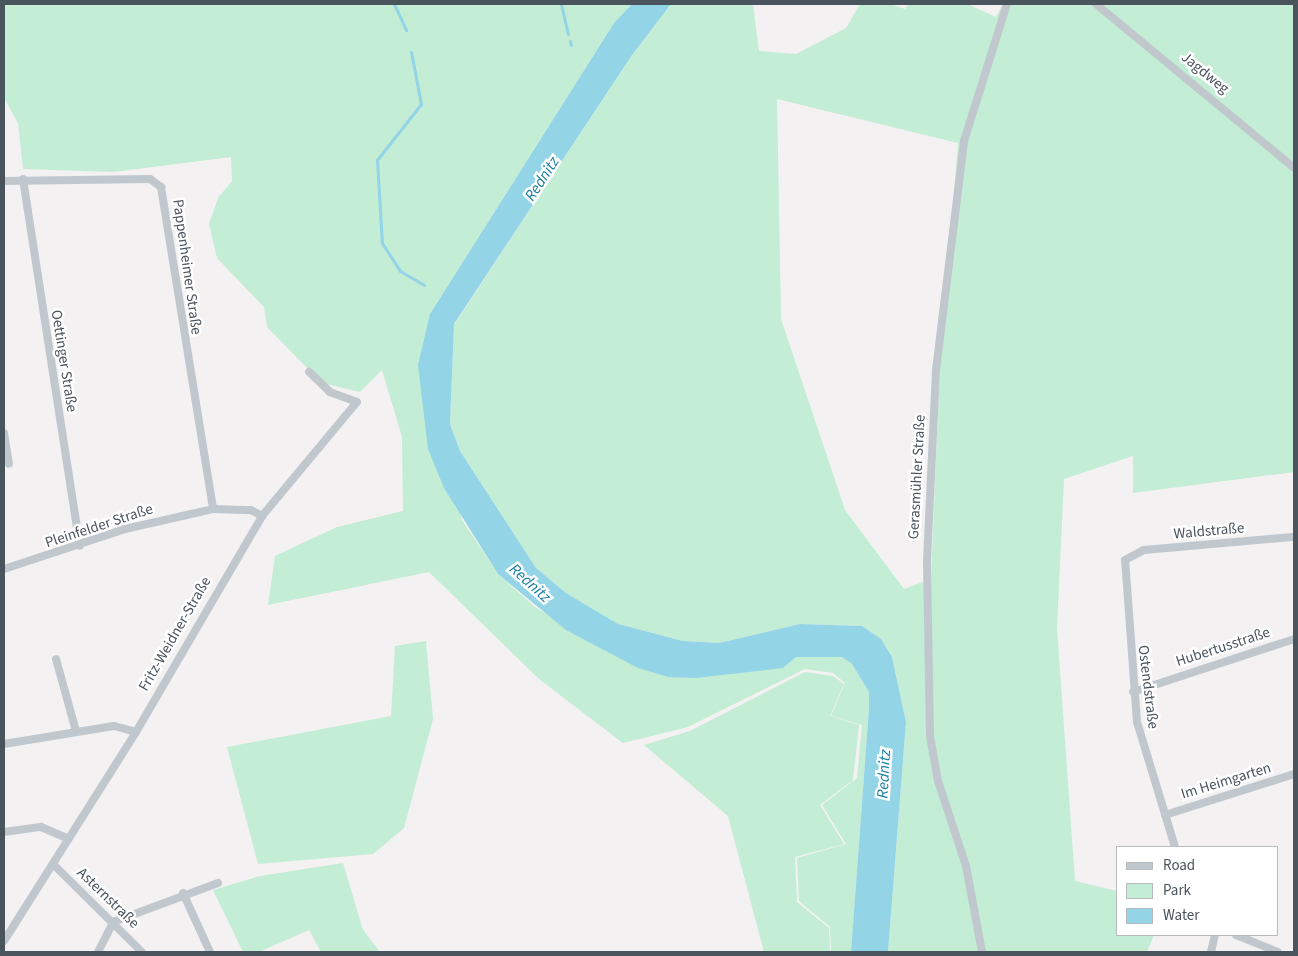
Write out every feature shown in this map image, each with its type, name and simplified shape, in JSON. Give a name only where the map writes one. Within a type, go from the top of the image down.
[{"type":"street","name":"Gerasmühler Straße","points":[[982,952],[966,866],[938,781],[930,736],[927,561],[936,370],[964,141],[1007,4]]},
{"type":"street","name":"Jagdweg","points":[[1096,4],[1294,168]]},
{"type":"street","name":"Pappenheimer Straße","points":[[4,182],[23,180],[150,179],[161,187],[212,509]]},
{"type":"street","name":"Oettinger Straße","points":[[23,180],[80,546]]},
{"type":"street","name":"Fritz-Weidner-Straße","points":[[4,941],[54,865],[136,732],[262,516],[357,402],[330,392],[309,372]]},
{"type":"street","points":[[4,433],[9,464]]},
{"type":"street","name":"Pleinfelder Straße","points":[[4,569],[80,546],[125,529],[212,509],[251,510],[262,516]]},
{"type":"street","name":"Waldstraße","points":[[1128,556],[1144,550],[1294,537]]},
{"type":"street","name":"Ostendstraße","points":[[1128,556],[1123,573],[1133,692],[1140,735],[1175,846]]},
{"type":"street","name":"Hubertusstraße","points":[[1133,692],[1294,639]]},
{"type":"street","points":[[56,660],[76,731]]},
{"type":"street","points":[[4,744],[114,726],[136,732]]},
{"type":"street","name":"Im Heimgarten","points":[[1165,815],[1294,774]]},
{"type":"street","points":[[4,832],[41,827],[69,839]]},
{"type":"street","name":"Asternstraße","points":[[54,865],[114,922],[142,952]]},
{"type":"street","points":[[98,952],[114,922],[183,893],[218,883]]},
{"type":"street","points":[[183,893],[210,952]]},
{"type":"street","points":[[1210,952],[1215,936]]},
{"type":"street","points":[[1238,936],[1278,952]]},
{"type":"green space","points":[[4,4],[632,4],[614,23],[430,314],[462,520],[498,574],[535,607],[638,668],[783,668],[796,657],[842,657],[852,664],[869,692],[869,708],[851,952],[831,952],[830,927],[799,901],[797,858],[846,844],[822,805],[857,778],[862,725],[831,716],[845,683],[833,673],[805,669],[688,727],[623,743],[539,679],[429,572],[268,605],[275,556],[337,527],[403,511],[402,437],[382,370],[360,392],[322,383],[267,327],[264,307],[217,258],[209,224],[218,198],[232,181],[231,157],[113,172],[23,169],[18,123],[4,98]]},
{"type":"green space","points":[[671,4],[753,4],[759,51],[796,54],[846,28],[860,4],[890,4],[905,9],[908,4],[967,4],[996,17],[1003,4],[1294,4],[1294,472],[1133,493],[1133,456],[1064,479],[1057,628],[1075,881],[1116,891],[1116,936],[1154,936],[1147,952],[888,952],[906,722],[892,657],[881,639],[862,626],[800,624],[719,643],[683,641],[618,624],[566,593],[536,568],[460,451],[450,424],[454,325],[632,55]],"holes":[[[777,99],[958,143],[940,365],[931,579],[904,589],[845,510],[781,319]]]},
{"type":"green space","points":[[426,641],[433,719],[404,828],[373,854],[258,864],[227,747],[391,716],[395,646]]},
{"type":"green space","points":[[805,672],[833,676],[844,684],[830,716],[859,725],[853,780],[820,805],[844,844],[795,857],[797,902],[829,928],[830,952],[764,952],[728,816],[644,745],[690,731]]},
{"type":"green space","points":[[343,863],[363,930],[380,952],[321,952],[309,930],[259,952],[243,952],[213,890],[260,876]]},
{"type":"water","name":"Rednitz","points":[[632,4],[671,4],[632,55],[454,324],[450,424],[460,451],[536,568],[566,593],[618,624],[683,641],[719,643],[800,624],[862,626],[881,639],[892,657],[906,722],[888,952],[851,952],[869,708],[869,692],[852,664],[842,657],[796,657],[783,668],[695,678],[668,677],[638,668],[566,630],[498,574],[444,488],[428,449],[418,365],[430,314],[614,23]]},
{"type":"waterway","points":[[394,4],[406,30]]},
{"type":"waterway","points":[[561,4],[568,34]]},
{"type":"waterway","points":[[570,41],[571,45]]},
{"type":"waterway","points":[[411,52],[421,104],[377,160],[382,243],[400,271],[424,285]]}]
